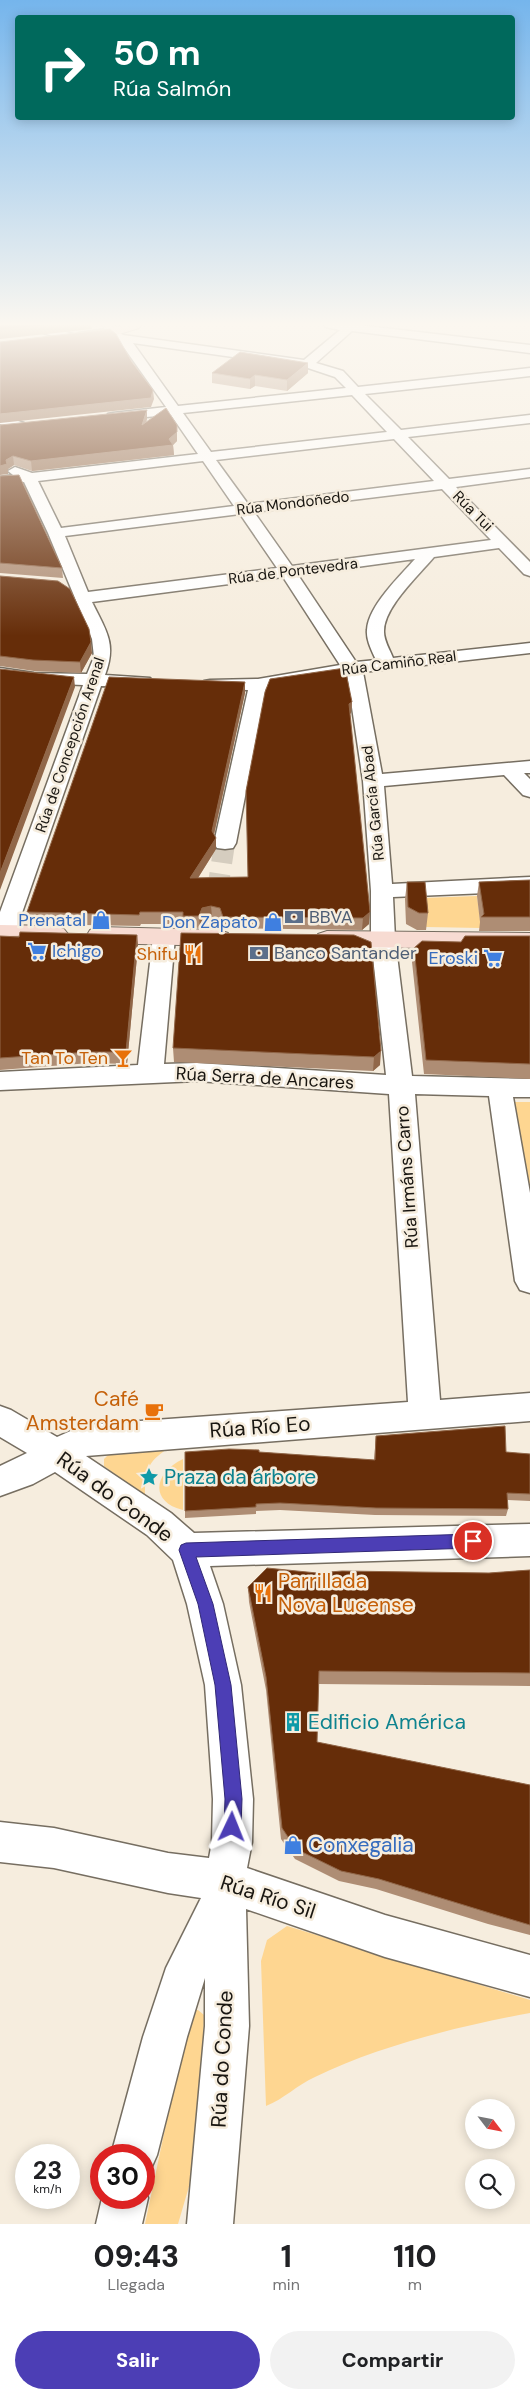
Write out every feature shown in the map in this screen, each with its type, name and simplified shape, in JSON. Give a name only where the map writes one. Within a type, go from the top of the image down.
[{"type":"street","name":"Rúa García Abad","points":[[187,429],[356,675],[373,781],[382,892],[383,939]]},
{"type":"street","name":"Rúa Tui","points":[[393,429],[530,570]]},
{"type":"street","points":[[0,481],[444,429]]},
{"type":"street","points":[[0,466],[23,473],[28,477]]},
{"type":"street","name":"Rúa Mondoñedo","points":[[56,532],[530,473]]},
{"type":"street","name":"Rúa de Concepción Arenal","points":[[2,933],[74,733],[104,657],[101,639],[79,592],[56,532],[28,477]]},
{"type":"street","name":"Rúa de Pontevedra","points":[[60,584],[79,592],[286,572],[504,543]]},
{"type":"street","points":[[386,665],[375,631],[377,620],[390,600],[429,553]]},
{"type":"street","name":"Rúa Camiño Real","points":[[193,684],[258,684],[352,668],[530,648]]},
{"type":"street","points":[[0,673],[34,678],[166,683]]},
{"type":"street","points":[[225,843],[258,684]]},
{"type":"street","points":[[373,781],[530,767]]},
{"type":"street","points":[[509,769],[530,791]]},
{"type":"street","points":[[382,892],[530,884]]},
{"type":"street","points":[[2,933],[238,938]]},
{"type":"street","points":[[151,1065],[164,937]]},
{"type":"street","points":[[305,939],[530,941]]},
{"type":"street","name":"Rúa Irmáns Carro","points":[[383,939],[399,1084],[425,1415]]},
{"type":"street","name":"Rúa Serra de Ancares","points":[[0,1081],[94,1075],[197,1072],[399,1084],[530,1088]]},
{"type":"street","points":[[501,1098],[530,1281]]},
{"type":"street","name":"Rúa Río Eo","points":[[0,1481],[21,1473],[84,1440],[530,1406]]},
{"type":"street","name":"Rúa do Conde","points":[[0,1420],[56,1454],[160,1524],[186,1550],[205,1604],[223,1685],[233,1799],[232,1842],[225,1888],[227,2026],[210,2224]]},
{"type":"street","points":[[186,1550],[530,1540]]},
{"type":"street","name":"Rúa Río Sil","points":[[0,1842],[54,1848],[168,1873],[530,1976]]},
{"type":"street","name":"Rúa do Conde","points":[[137,2144],[165,2038],[187,1968],[225,1888]]},
{"type":"street","points":[[119,2224],[122,2209]]},
{"type":"shaded area","points":[[477,896],[481,928],[426,927],[423,898]]},
{"type":"shaded area","points":[[509,1102],[530,1102],[530,1207]]},
{"type":"shaded area","points":[[172,1446],[158,1456],[150,1466],[146,1478],[145,1496],[104,1466],[104,1459],[111,1452]]},
{"type":"shaded area","points":[[183,1459],[183,1510],[172,1506],[164,1500],[159,1486],[161,1478],[166,1471]]},
{"type":"shaded area","points":[[287,1926],[530,2000],[530,2013],[420,2038],[365,2056],[308,2080],[279,2100],[266,2106],[261,1961],[267,1940]]},
{"type":"shaded area","points":[[190,2010],[198,2010],[204,2015],[201,2118],[195,2166],[178,2224],[145,2224],[148,2209],[155,2209],[155,2176]]},
{"type":"building","points":[[0,429],[177,429],[177,432],[169,439],[173,445],[31,461],[13,456],[6,460],[7,464],[0,466]]},
{"type":"building","points":[[19,475],[62,568],[0,563],[0,476]]},
{"type":"building","points":[[0,576],[58,581],[70,589],[89,629],[91,642],[80,662],[33,660],[0,656]]},
{"type":"building","points":[[345,668],[352,702],[349,704],[370,912],[363,918],[223,917],[220,908],[211,906],[202,908],[199,916],[183,916],[183,912],[140,912],[139,915],[27,912],[109,677],[245,682],[212,831],[216,838],[190,878],[248,877],[246,791],[265,692],[270,679]]},
{"type":"building","points":[[0,669],[74,677],[0,873]]},
{"type":"building","points":[[530,880],[530,917],[481,917],[484,914],[479,882]]},
{"type":"building","points":[[407,882],[425,882],[428,913],[419,913],[408,907]]},
{"type":"building","points":[[20,932],[137,935],[126,1052],[89,1052],[0,1058],[0,936],[19,937]]},
{"type":"building","points":[[181,933],[354,935],[371,942],[381,1051],[374,1057],[173,1048]]},
{"type":"building","points":[[465,936],[530,936],[530,1064],[426,1060],[414,948],[422,941],[461,942]]},
{"type":"building","points":[[505,1426],[506,1452],[530,1454],[530,1494],[507,1493],[508,1509],[376,1508],[280,1503],[256,1504],[256,1507],[185,1511],[185,1452],[229,1449],[259,1450],[259,1452],[375,1460],[376,1436]]},
{"type":"building","points":[[267,1568],[317,1573],[342,1571],[489,1573],[530,1570],[530,1673],[319,1671],[317,1742],[530,1785],[530,1925],[379,1879],[341,1871],[296,1849],[282,1828],[266,1677],[248,1587]]},
{"type":"tunnel","points":[[212,926],[224,847]]},
{"type":"place","name":"BBVA","points":[[294,917]]},
{"type":"place","name":"Prenatal","points":[[101,920]]},
{"type":"place","name":"Don Zapato","points":[[273,922]]},
{"type":"place","name":"Ichigo","points":[[37,951]]},
{"type":"place","name":"Banco Santander","points":[[259,953]]},
{"type":"place","name":"Shifu","points":[[193,954]]},
{"type":"place","name":"Eroski","points":[[493,958]]},
{"type":"place","name":"Tan To Ten","points":[[123,1058]]},
{"type":"place","name":"Café Amsterdam","points":[[154,1411]]},
{"type":"place","name":"Praza da árbore","points":[[149,1477]]},
{"type":"place","name":"Parrillada Nova Lucense","points":[[263,1593]]},
{"type":"place","name":"Edificio América","points":[[293,1722]]},
{"type":"place","name":"Conxegalia","points":[[293,1845]]},
{"type":"route","points":[[232,1827],[233,1799],[223,1685],[205,1604],[186,1550],[473,1541]]}]
